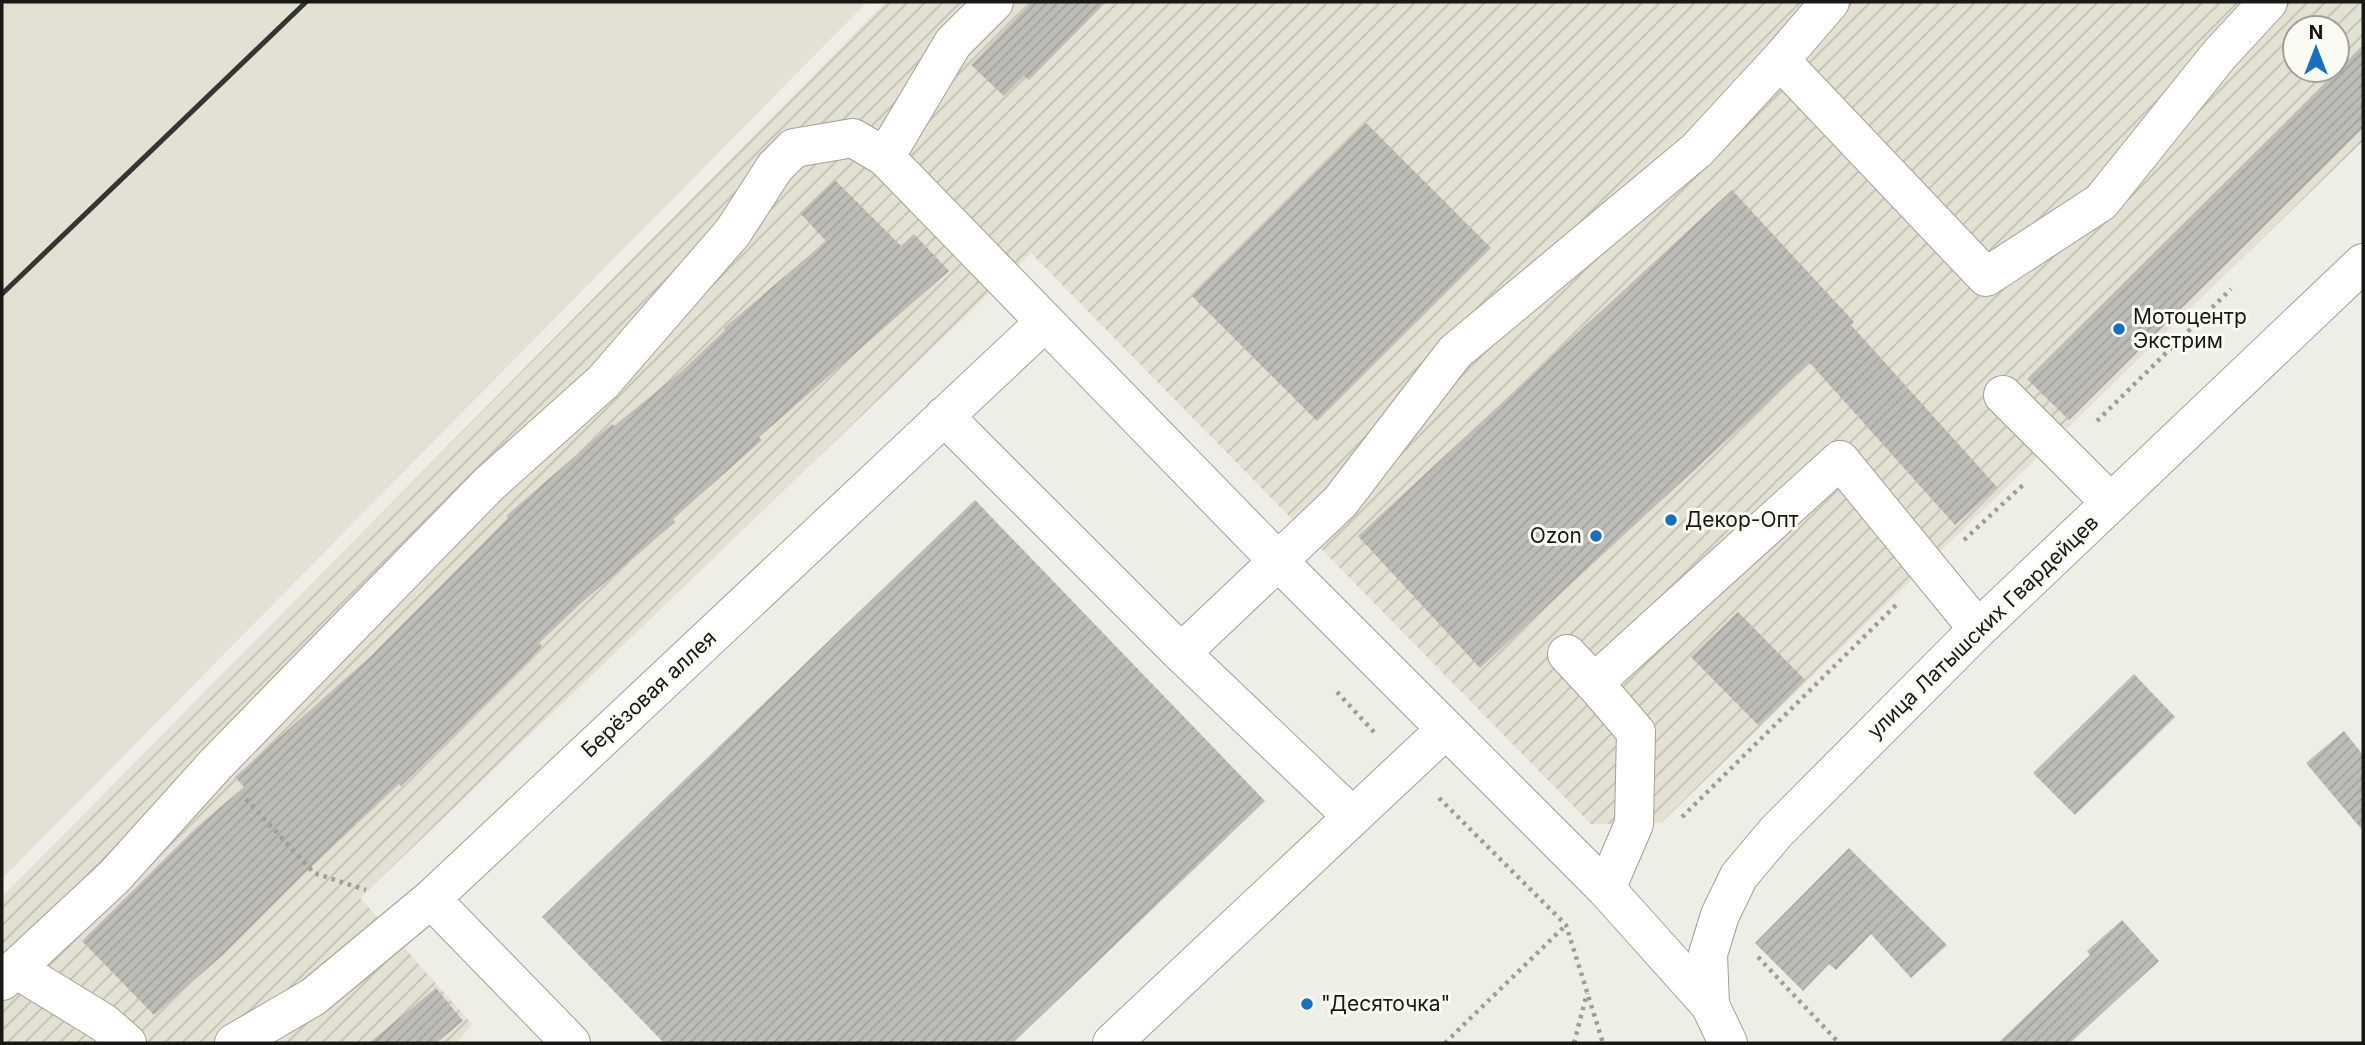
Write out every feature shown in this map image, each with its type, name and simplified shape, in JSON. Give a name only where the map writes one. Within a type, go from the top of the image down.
[{"type":"street","points":[[886,157],[953,43],[994,2]]},
{"type":"street","points":[[1181,653],[1340,502],[1455,352],[1697,150],[1830,2]]},
{"type":"street","points":[[1780,60],[1986,277],[2101,202],[2219,55],[2268,2]]},
{"type":"street","points":[[127,1043],[104,1023],[9,975],[114,877],[215,765],[489,484],[603,382],[733,232],[775,167],[794,148],[853,138],[886,157],[1277,560],[1606,889],[1710,1005]]},
{"type":"street","name":"улица Латышских Гвардейцев","points":[[1728,1043],[1710,1005],[1708,954],[1720,915],[1738,876],[1776,832],[1978,629],[2363,263]]},
{"type":"street","name":"Берёзовая аллея","points":[[234,1043],[313,997],[431,899],[1045,322]]},
{"type":"street","points":[[2003,395],[2110,502]]},
{"type":"street","points":[[944,416],[1181,653],[1352,816]]},
{"type":"street","points":[[1594,683],[1840,460],[1978,629]]},
{"type":"street","points":[[1567,654],[1636,732],[1634,824],[1606,889]]},
{"type":"street","points":[[1112,1043],[1446,730]]},
{"type":"street","points":[[431,899],[571,1043]]},
{"type":"path","points":[[1330,685],[1406,766],[1566,925],[1603,1043]]},
{"type":"path","points":[[215,765],[314,873],[355,888],[431,899]]},
{"type":"path","points":[[1720,915],[1839,1043]]},
{"type":"path","points":[[1444,1043],[1566,925]]},
{"type":"path","points":[[1574,1043],[1588,991]]},
{"type":"shaded area","points":[[2,2],[867,2],[2,879]]},
{"type":"shaded area","points":[[886,2],[2363,2],[2363,141],[1661,823],[1591,824],[1031,253],[360,898],[472,1024],[457,1043],[2,1043],[2,897]]},
{"type":"building","points":[[1032,2],[1106,2],[1029,80],[1024,76],[1004,96],[971,65]]},
{"type":"building","points":[[2363,45],[2363,128],[2069,420],[2027,379],[2324,84],[2351,84],[2351,57]]},
{"type":"building","points":[[1366,123],[1491,248],[1317,421],[1192,296]]},
{"type":"building","points":[[835,180],[901,246],[914,234],[949,271],[759,437],[762,440],[673,519],[675,522],[580,604],[539,643],[542,646],[524,665],[401,786],[399,784],[306,872],[224,954],[154,1015],[82,941],[197,827],[244,787],[235,777],[371,656],[508,518],[506,516],[612,424],[614,426],[682,371],[725,330],[724,328],[826,241],[800,213]]},
{"type":"building","points":[[1732,190],[1854,322],[1851,325],[1997,487],[1955,525],[1810,363],[1480,668],[1358,536]]},
{"type":"building","points":[[975,500],[1265,801],[1013,1043],[664,1043],[542,917]]},
{"type":"building","points":[[1738,612],[1805,680],[1758,725],[1691,657]]},
{"type":"building","points":[[2134,674],[2175,717],[2075,815],[2033,773]]},
{"type":"building","points":[[2344,731],[2363,755],[2363,831],[2306,763]]},
{"type":"building","points":[[1849,848],[1947,945],[1911,978],[1871,934],[1836,970],[1829,964],[1803,991],[1755,943]]},
{"type":"building","points":[[2122,920],[2159,961],[2070,1043],[1998,1043],[2090,955],[2087,951]]},
{"type":"building","points":[[436,988],[463,1021],[436,1043],[369,1043]]},
{"type":"railway","points":[[2,294],[306,2]]},
{"type":"place","name":"Мотоцентр Экстрим","points":[[2119,329]]},
{"type":"place","name":"Декор-Опт","points":[[1671,520]]},
{"type":"place","name":"Ozon","points":[[1596,536]]},
{"type":"place","name":"\"Десяточка\"","points":[[1307,1004]]}]
